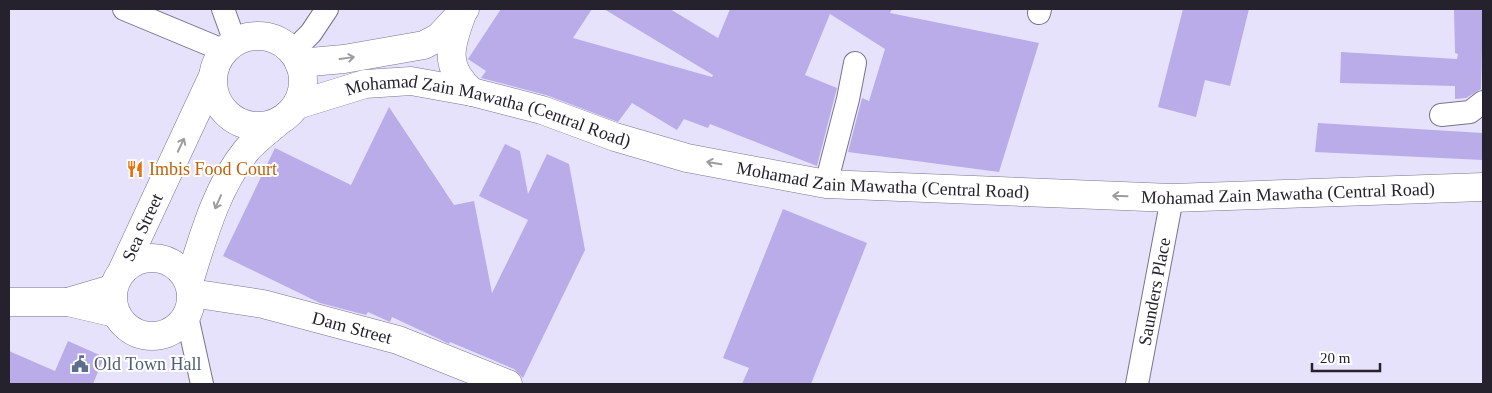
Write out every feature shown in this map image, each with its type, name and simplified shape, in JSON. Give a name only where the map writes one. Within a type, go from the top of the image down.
[{"type":"main road","points":[[296,57],[344,59],[424,45],[439,37],[464,10]]},
{"type":"main road","points":[[464,10],[452,39],[452,61],[457,77],[472,92]]},
{"type":"main road","points":[[189,297],[178,267],[166,260],[154,257],[143,258],[133,262],[117,290],[122,324],[132,331],[144,336],[157,336],[169,333],[179,326],[189,297],[213,212],[227,180],[246,151],[288,113],[302,93],[304,80],[296,57],[286,45],[274,39],[261,36],[248,38],[230,46],[217,63],[213,76],[214,90],[218,103],[227,114],[238,122],[251,126],[265,126],[288,113]]},
{"type":"main road","name":"Sea Street","points":[[117,290],[213,76]]},
{"type":"main road","name":"Mohamad Zain Mawatha (Central Road)","points":[[288,113],[365,84],[411,81],[472,92],[542,110],[615,137],[687,158],[826,184],[1172,198],[1483,187]]},
{"type":"main road","points":[[9,302],[68,302],[117,290]]},
{"type":"main road","name":"Dam Street","points":[[189,297],[263,304],[398,340],[508,384]]},
{"type":"street","points":[[124,9],[230,46],[223,9]]},
{"type":"street","points":[[296,57],[327,9]]},
{"type":"street","points":[[826,184],[848,99],[855,63]]},
{"type":"street","points":[[1441,115],[1470,112],[1483,102]]},
{"type":"street","name":"Saunders Place","points":[[1137,384],[1172,198]]},
{"type":"street","points":[[189,297],[202,384]]},
{"type":"building","points":[[501,9],[592,9],[573,38],[712,77],[713,75],[604,9],[670,9],[718,38],[730,9],[892,9],[890,13],[1039,43],[999,172],[848,152],[862,98],[869,101],[885,49],[830,14],[805,75],[837,88],[817,166],[710,124],[708,128],[684,119],[677,130],[632,103],[618,122],[546,95],[481,78],[486,71],[468,59]]},
{"type":"building","points":[[1183,9],[1249,9],[1230,86],[1205,80],[1196,117],[1158,107]]},
{"type":"building","points":[[1454,9],[1483,9],[1481,89],[1466,98],[1455,99],[1455,86],[1340,83],[1341,52],[1457,59],[1458,54],[1455,53]]},
{"type":"building","points":[[389,107],[454,205],[474,201],[492,293],[528,220],[479,196],[505,144],[520,151],[528,194],[547,154],[569,164],[585,250],[523,378],[514,369],[450,342],[449,344],[392,317],[390,322],[368,312],[366,315],[320,303],[223,256],[275,148],[351,185]]},
{"type":"building","points":[[1318,123],[1483,133],[1483,160],[1315,152]]},
{"type":"building","points":[[783,209],[867,243],[811,384],[742,384],[749,368],[723,358]]},
{"type":"building","name":"Old Town Hall","points":[[68,341],[104,357],[93,384],[9,384],[9,351],[55,371]]},
{"type":"place","name":"Imbis Food Court","points":[[135,169]]},
{"type":"place","name":"Old Town Hall","points":[[80,364]]}]
